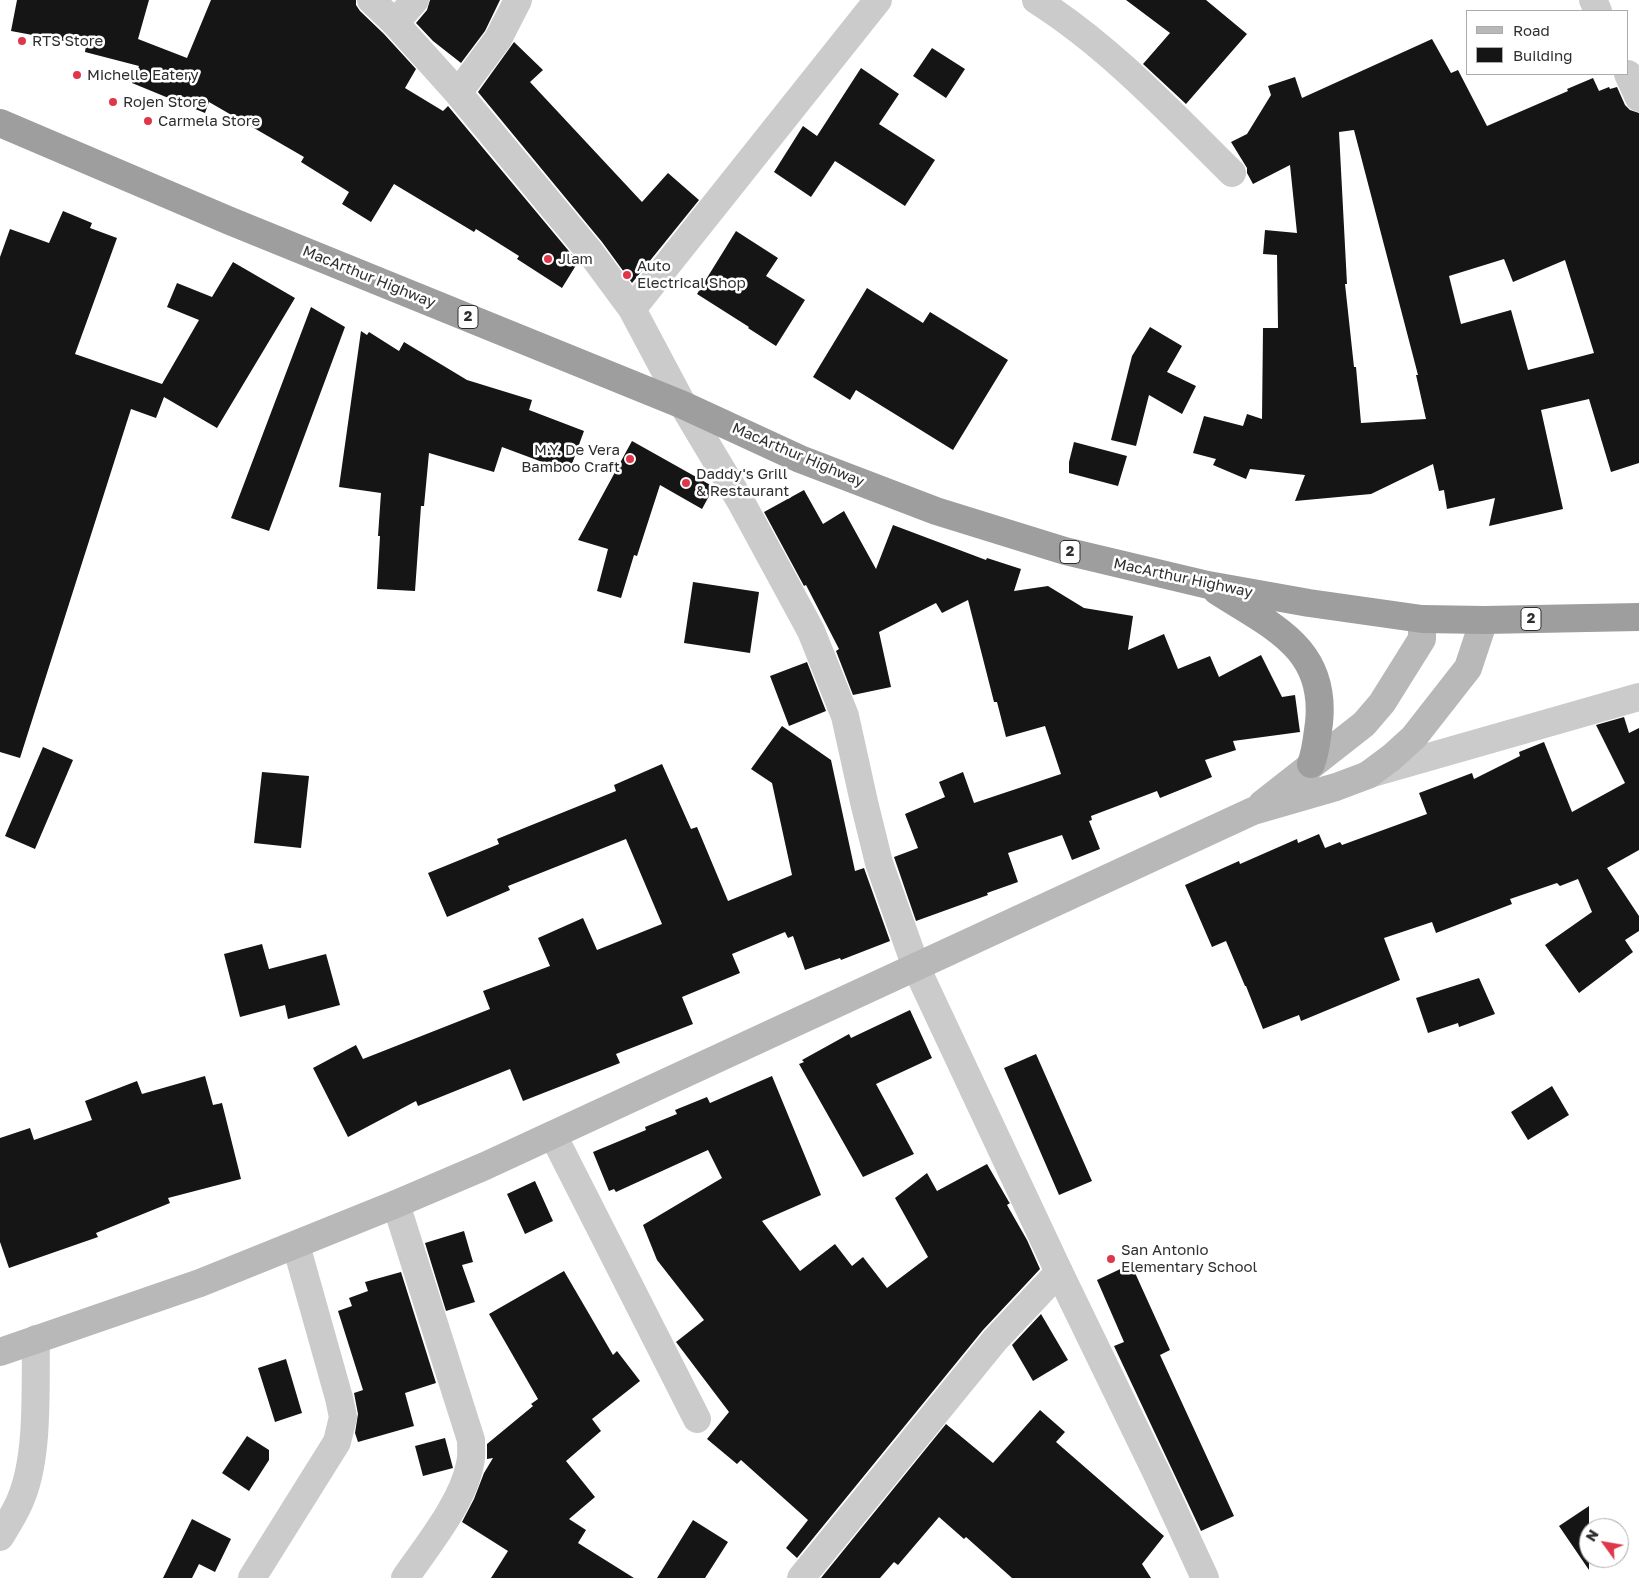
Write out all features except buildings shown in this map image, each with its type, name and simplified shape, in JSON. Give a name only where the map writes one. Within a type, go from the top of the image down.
[{"type":"highway","name":"MacArthur Highway","points":[[0,123],[230,221],[683,405],[800,459],[936,510],[1065,551],[1208,585],[1309,603],[1422,618],[1484,620],[1639,617]]},
{"type":"highway","points":[[1208,585],[1287,636],[1309,662],[1316,679],[1320,699],[1315,754],[1311,764]]},
{"type":"main road","points":[[1253,811],[1364,724],[1382,703],[1422,639],[1422,618]]},
{"type":"main road","points":[[0,1352],[200,1283],[396,1204],[553,1135],[1253,811],[1336,787],[1368,774],[1414,737],[1444,700],[1468,668],[1484,620]]},
{"type":"street","points":[[371,0],[395,23],[458,93],[590,252],[632,309],[683,405],[741,502],[811,631],[845,716],[880,863],[916,966],[1059,1272],[1206,1578]]},
{"type":"street","points":[[395,23],[415,0]]},
{"type":"street","points":[[458,93],[498,39],[518,0]]},
{"type":"street","points":[[632,309],[878,0]]},
{"type":"street","points":[[1036,0],[1068,20],[1098,45],[1146,88],[1232,173]]},
{"type":"street","points":[[1628,75],[1639,98]]},
{"type":"street","points":[[1368,774],[1639,697]]},
{"type":"street","points":[[553,1135],[697,1418]]},
{"type":"street","points":[[396,1204],[471,1440],[471,1462],[463,1488],[438,1530],[405,1578]]},
{"type":"street","points":[[252,1578],[336,1442],[343,1417],[296,1245]]},
{"type":"street","points":[[801,1578],[995,1340],[1059,1272]]},
{"type":"street","points":[[0,1537],[22,1497],[33,1447],[36,1339]]},
{"type":"place","name":"RTS Store","points":[[22,41]]},
{"type":"place","name":"Michelle Eatery","points":[[77,75]]},
{"type":"place","name":"Rojen Store","points":[[113,102]]},
{"type":"place","name":"Carmela Store","points":[[148,121]]},
{"type":"place","name":"Jlam","points":[[548,259]]},
{"type":"place","name":"Auto Electrical Shop","points":[[627,275]]},
{"type":"place","name":"M.Y. De Vera Bamboo Craft","points":[[630,459]]},
{"type":"place","name":"Daddy's Grill & Restaurant","points":[[686,483]]},
{"type":"place","name":"San Antonio Elementary School","points":[[1111,1259]]}]
